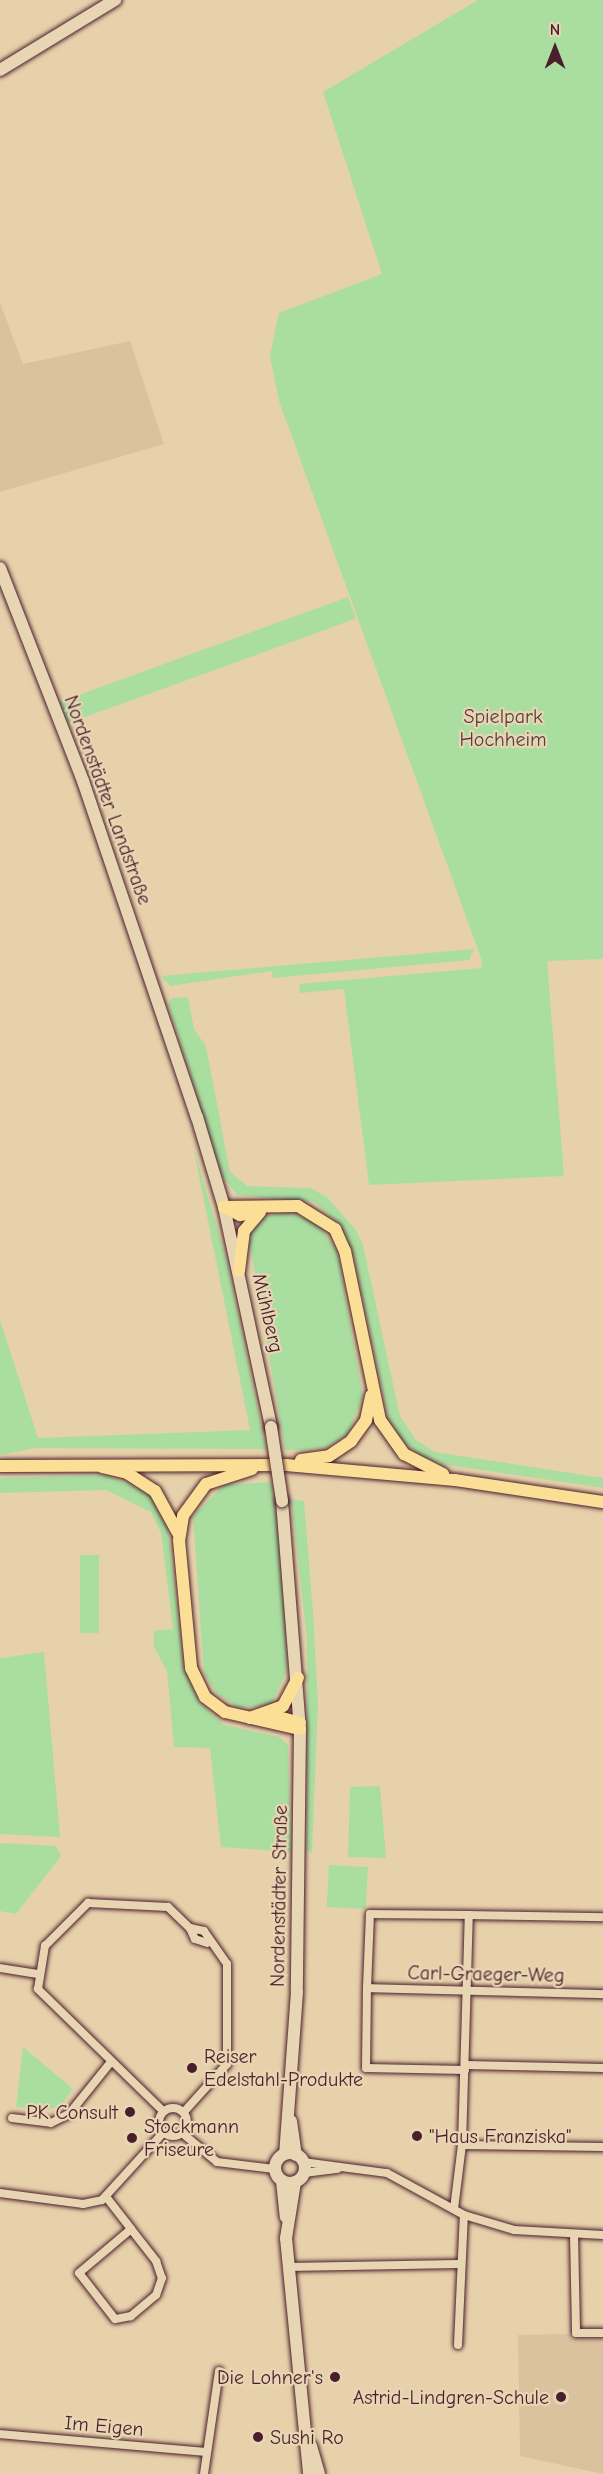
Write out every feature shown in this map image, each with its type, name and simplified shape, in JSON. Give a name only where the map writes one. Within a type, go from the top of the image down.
[{"type":"main road","points":[[0,70],[115,0]]},
{"type":"main road","name":"Nordenstädter Landstraße","points":[[0,568],[83,781],[174,1047],[224,1207]]},
{"type":"main road","points":[[224,1207],[240,1215],[261,1212],[279,1205]]},
{"type":"main road","points":[[224,1207],[279,1205],[315,1212],[339,1236],[380,1420],[394,1444],[415,1462],[455,1480]]},
{"type":"main road","name":"Mühlberg","points":[[224,1207],[271,1427],[282,1502]]},
{"type":"main road","points":[[239,1272],[244,1231],[261,1212]]},
{"type":"main road","points":[[263,1464],[321,1458],[345,1447],[366,1420],[371,1386]]},
{"type":"main road","points":[[83,1462],[147,1484],[168,1508],[179,1540],[193,1676],[211,1703],[244,1719],[300,1726]]},
{"type":"main road","points":[[0,1466],[83,1462],[286,1465],[401,1473],[603,1502]]},
{"type":"main road","points":[[179,1540],[185,1509],[206,1484],[224,1474],[286,1465]]},
{"type":"main road","name":"Nordenstädter Straße","points":[[282,1502],[298,1678],[300,1726],[290,2114],[297,2165],[287,2221]]},
{"type":"main road","points":[[264,1716],[287,1702],[298,1678]]},
{"type":"main road","points":[[244,1719],[286,1715],[300,1726]]},
{"type":"main road","points":[[282,2181],[297,2165]]},
{"type":"main road","name":"Nordenstädter Straße","points":[[297,2165],[275,2169],[282,2181],[287,2221],[288,2267],[309,2474]]},
{"type":"main road","name":"Nordenstädter Straße","points":[[304,2430],[319,2474]]},
{"type":"street","points":[[182,2133],[184,2112],[227,2064],[230,1972],[207,1943],[204,1931],[190,1928],[162,1906],[88,1903],[45,1946],[38,1989],[45,2000],[163,2111],[184,2112]]},
{"type":"street","points":[[603,1917],[370,1914],[366,2068],[603,2068]]},
{"type":"street","points":[[454,2209],[462,2145],[469,1990],[469,1915]]},
{"type":"street","points":[[0,1968],[39,1974]]},
{"type":"street","name":"Carl-Graeger-Weg","points":[[367,1988],[603,1994]]},
{"type":"street","points":[[12,2118],[51,2123],[69,2114],[111,2062]]},
{"type":"street","points":[[163,2111],[159,2120],[163,2133]]},
{"type":"street","points":[[0,2193],[83,2204],[106,2198],[163,2133],[182,2133],[217,2162],[275,2169]]},
{"type":"street","points":[[462,2145],[603,2147]]},
{"type":"street","points":[[297,2165],[341,2168],[403,2178],[464,2215],[514,2230],[603,2235]]},
{"type":"street","points":[[106,2198],[131,2229],[162,2278],[156,2295],[131,2316],[115,2319],[79,2273],[131,2229]]},
{"type":"street","points":[[458,2345],[458,2264],[464,2215]]},
{"type":"street","points":[[574,2234],[576,2333],[603,2333]]},
{"type":"street","points":[[288,2267],[458,2264]]},
{"type":"street","points":[[204,2474],[206,2452],[212,2445],[219,2371]]},
{"type":"street","name":"Im Eigen","points":[[0,2433],[206,2452]]},
{"type":"shaded area","points":[[0,303],[23,364],[130,341],[164,444],[0,492]]},
{"type":"shaded area","name":"Astrid-Lindgren-Schule","points":[[570,2334],[571,2339],[603,2339],[603,2474],[520,2456],[518,2335]]},
{"type":"green space","name":"Spielpark Hochheim","points":[[478,0],[603,0],[603,959],[547,961],[564,1176],[369,1185],[344,989],[300,993],[299,984],[482,968],[481,958],[279,401],[270,356],[279,313],[382,274],[323,92]]},
{"type":"green space","points":[[348,597],[356,619],[67,724],[60,702]]},
{"type":"green space","points":[[474,949],[469,960],[273,978],[272,971],[170,986],[161,976]]},
{"type":"green space","points":[[188,997],[194,1029],[206,1046],[230,1172],[247,1186],[310,1188],[327,1197],[355,1229],[363,1245],[400,1416],[416,1440],[435,1452],[603,1478],[603,1488],[442,1464],[421,1456],[398,1437],[389,1420],[354,1256],[342,1226],[314,1202],[237,1195],[222,1176],[168,1004],[172,998]]},
{"type":"green space","points":[[193,1146],[227,1261],[266,1449],[36,1448],[0,1455],[0,1320],[38,1438],[250,1430]]},
{"type":"green space","points":[[292,1213],[320,1226],[337,1251],[363,1396],[348,1434],[325,1448],[285,1450],[250,1245],[250,1230],[265,1216]]},
{"type":"green space","points":[[105,1475],[147,1491],[167,1522],[184,1668],[199,1702],[224,1725],[279,1737],[288,1745],[291,1852],[221,1847],[210,1748],[174,1747],[167,1671],[154,1647],[154,1631],[173,1629],[161,1533],[151,1512],[106,1490],[0,1493],[0,1478]]},
{"type":"green space","points":[[271,1482],[283,1561],[287,1671],[271,1705],[239,1708],[216,1693],[204,1673],[193,1516],[224,1485]]},
{"type":"green space","points":[[291,1499],[304,1501],[313,1612],[318,1704],[312,1853],[307,1850],[307,1639]]},
{"type":"green space","points":[[80,1555],[99,1555],[99,1633],[80,1633]]},
{"type":"green space","points":[[44,1652],[60,1837],[0,1834],[0,1658]]},
{"type":"green space","points":[[380,1786],[386,1858],[348,1857],[350,1787]]},
{"type":"green space","points":[[0,1843],[56,1846],[61,1856],[16,1914],[0,1911]]},
{"type":"green space","points":[[329,1865],[368,1867],[366,1909],[327,1907]]},
{"type":"green space","points":[[23,2047],[73,2089],[61,2105],[47,2110],[16,2107]]},
{"type":"place","name":"Reiser Edelstahl-Produkte","points":[[192,2068]]},
{"type":"place","name":"PK Consult","points":[[130,2112]]},
{"type":"place","name":"\"Haus Franziska\"","points":[[417,2136]]},
{"type":"place","name":"Stockmann Friseure","points":[[132,2138]]},
{"type":"place","name":"Die Lohner's","points":[[335,2377]]},
{"type":"place","name":"Astrid-Lindgren-Schule","points":[[561,2397]]},
{"type":"place","name":"Sushi Ro","points":[[258,2437]]}]
